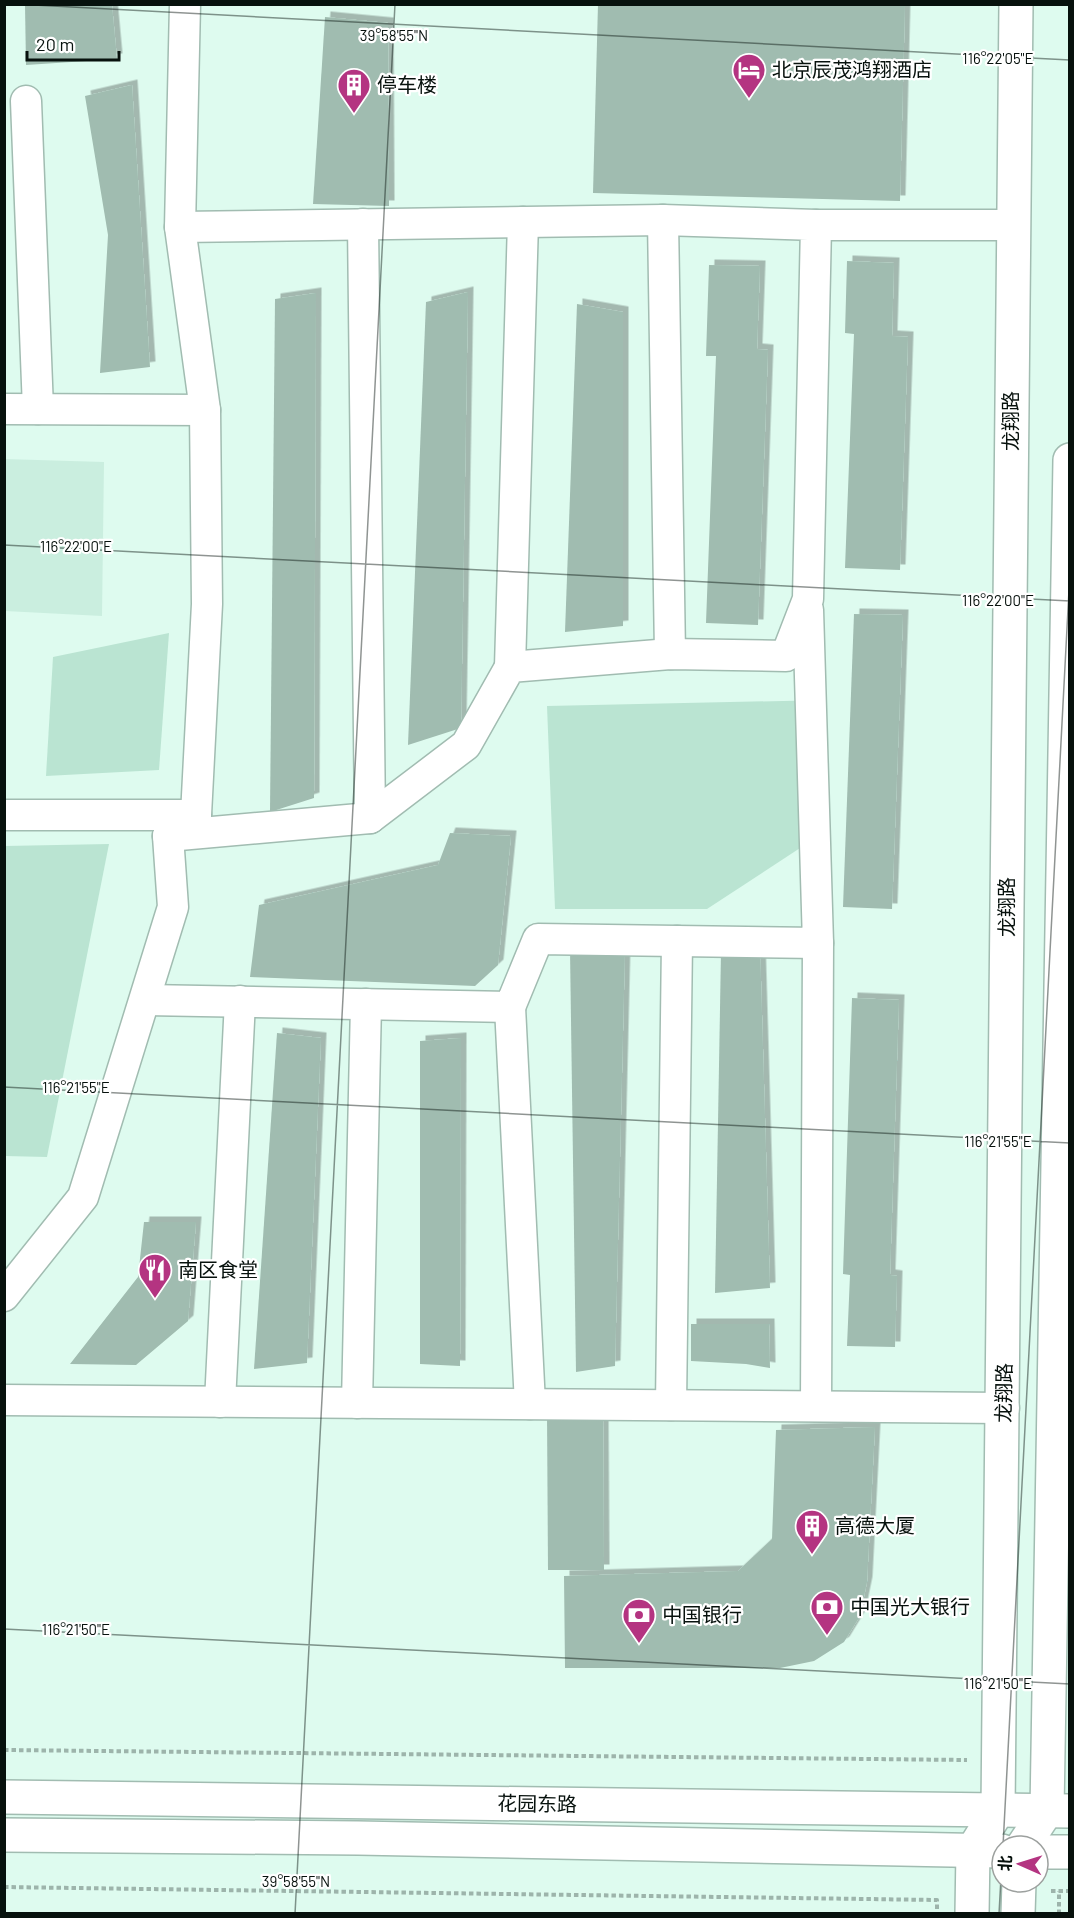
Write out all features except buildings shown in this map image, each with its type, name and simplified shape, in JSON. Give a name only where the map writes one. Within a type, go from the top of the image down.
[{"type":"street","points":[[185,4],[180,227],[205,410],[207,604],[196,815]]},
{"type":"street","name":"龙翔路","points":[[998,1810],[1004,1408],[1012,225],[1016,4]]},
{"type":"street","points":[[26,101],[38,409]]},
{"type":"street","points":[[180,227],[663,220],[816,225],[1012,225]]},
{"type":"street","points":[[663,220],[670,654]]},
{"type":"street","points":[[168,836],[370,818],[466,745],[510,667],[523,222]]},
{"type":"street","points":[[363,224],[370,818]]},
{"type":"street","points":[[816,225],[808,599],[818,943],[816,1406]]},
{"type":"street","points":[[4,409],[205,410]]},
{"type":"street","points":[[1035,1834],[1058,1810],[1070,460]]},
{"type":"street","points":[[510,667],[670,654],[786,656],[808,599]]},
{"type":"street","points":[[4,815],[196,815]]},
{"type":"street","points":[[168,836],[196,815]]},
{"type":"street","points":[[4,1296],[83,1197],[173,908],[168,836]]},
{"type":"street","points":[[530,1404],[510,1007],[538,939],[818,943]]},
{"type":"street","points":[[671,1405],[677,941]]},
{"type":"street","points":[[146,1000],[510,1007]]},
{"type":"street","points":[[220,1402],[240,1001]]},
{"type":"street","points":[[357,1402],[366,1004]]},
{"type":"street","points":[[4,1400],[1004,1408]]},
{"type":"street","name":"花园东路","points":[[4,1797],[1058,1810]]},
{"type":"street","points":[[972,1914],[998,1810]]},
{"type":"street","name":"花园东路","points":[[4,1834],[358,1838],[988,1851]]},
{"type":"street","points":[[1050,1852],[1070,1852]]},
{"type":"street","points":[[1018,1914],[1019,1894]]},
{"type":"path","points":[[4,1750],[999,1761]]},
{"type":"path","points":[[4,1887],[937,1900],[937,1914]]},
{"type":"path","points":[[1059,1891],[1059,1914]]},
{"type":"shaded area","points":[[4,459],[104,462],[102,616],[5,611]]},
{"type":"shaded area","points":[[169,633],[159,770],[46,776],[53,657]]},
{"type":"shaded area","points":[[826,700],[826,831],[707,909],[555,909],[547,706]]},
{"type":"shaded area","points":[[109,844],[47,1157],[5,1156],[5,846]]},
{"type":"place","name":"北京辰茂鸿翔酒店","points":[[749,99]]},
{"type":"place","name":"停车楼","points":[[354,114]]},
{"type":"place","name":"南区食堂","points":[[155,1299]]},
{"type":"place","name":"高德大厦","points":[[812,1555]]},
{"type":"place","name":"中国光大银行","points":[[827,1636]]},
{"type":"place","name":"中国银行","points":[[639,1644]]}]
